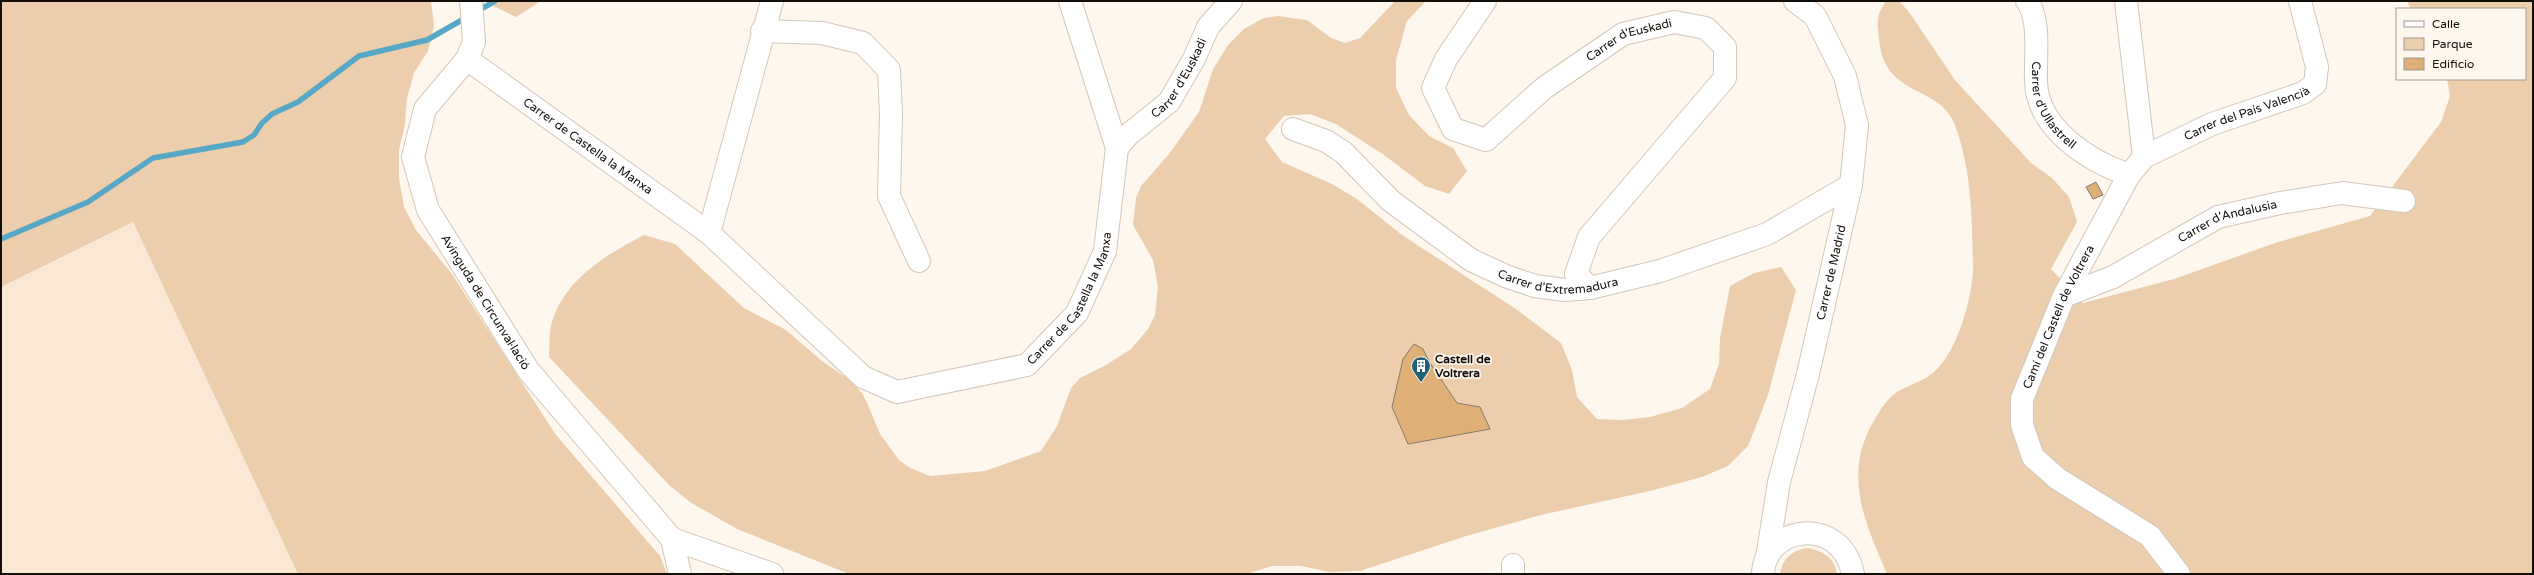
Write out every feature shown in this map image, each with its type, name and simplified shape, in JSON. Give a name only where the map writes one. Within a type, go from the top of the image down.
[{"type":"street","points":[[710,233],[762,32],[772,1]]},
{"type":"street","name":"Carrer de Castella la Manxa","points":[[467,58],[710,233],[863,377],[897,392],[1027,365],[1077,313],[1105,251],[1117,148],[1070,1]]},
{"type":"street","name":"Carrer d'Euskadi","points":[[1117,148],[1128,135],[1169,102],[1194,59],[1208,27],[1231,1]]},
{"type":"street","name":"Carrer d'Euskadi","points":[[1486,1],[1446,59],[1434,88],[1452,129],[1486,140],[1544,88],[1623,34],[1674,22],[1706,28],[1725,47],[1725,78],[1590,238],[1576,274],[1590,288]]},
{"type":"street","name":"Carrer de Madrid","points":[[1765,566],[1779,482],[1808,374],[1851,185],[1857,125],[1845,76],[1815,16],[1794,1]]},
{"type":"street","name":"Carrer d'Ullastrell","points":[[2027,1],[2032,7],[2037,43],[2036,83],[2045,114],[2066,140],[2112,169],[2129,175]]},
{"type":"street","points":[[2126,1],[2144,157]]},
{"type":"street","name":"Carrer del País Valencià","points":[[2144,157],[2212,124],[2303,93],[2315,84],[2317,67],[2300,1]]},
{"type":"street","name":"Avinguda de Circunval·lació","points":[[471,2],[474,42],[467,58],[425,109],[413,157],[428,210],[528,370],[672,539],[680,574]]},
{"type":"street","points":[[762,32],[822,34],[863,43],[890,70],[891,114],[889,196],[919,261]]},
{"type":"street","name":"Carrer d'Extremadura","points":[[1293,129],[1326,141],[1343,152],[1373,180],[1391,201],[1436,237],[1471,260],[1508,277],[1535,286],[1565,290],[1590,288],[1660,270],[1767,234],[1851,185]]},
{"type":"street","name":"Camí del Castell de Voltrera","points":[[2144,157],[2129,175],[2064,296],[2022,399],[2022,425],[2034,457],[2058,479],[2150,536],[2179,574]]},
{"type":"street","name":"Carrer d'Andalusia","points":[[2064,296],[2112,278],[2218,217],[2280,203],[2342,194],[2404,201]]},
{"type":"street","points":[[1765,566],[1776,546],[1788,537],[1803,533],[1818,534],[1832,539],[1843,549],[1851,562],[1853,574]]},
{"type":"street","points":[[672,539],[772,574]]},
{"type":"shaded area","points":[[133,222],[298,574],[1,574],[1,287]]},
{"type":"green space","points":[[1,1],[431,1],[434,26],[428,51],[414,73],[407,98],[405,124],[399,150],[399,178],[404,207],[416,230],[452,274],[556,435],[660,556],[667,574],[298,574],[133,222],[1,287]]},
{"type":"green space","points":[[488,1],[541,1],[516,17],[489,4]]},
{"type":"green space","points":[[1395,1],[1426,1],[1407,21],[1396,60],[1396,88],[1409,115],[1429,136],[1453,148],[1467,171],[1449,194],[1425,186],[1384,155],[1336,124],[1310,114],[1284,116],[1265,139],[1282,162],[1332,184],[1357,199],[1402,235],[1516,309],[1561,343],[1572,370],[1577,397],[1597,419],[1623,420],[1650,417],[1682,408],[1710,389],[1719,364],[1720,338],[1730,286],[1754,273],[1781,267],[1796,290],[1768,395],[1758,421],[1748,446],[1728,466],[1702,477],[1650,491],[1541,515],[1463,537],[1360,571],[1329,572],[1301,566],[1272,566],[1246,574],[849,574],[737,529],[690,502],[669,485],[549,357],[550,332],[554,315],[562,299],[585,273],[599,262],[644,235],[675,244],[744,308],[786,330],[822,361],[850,380],[862,393],[880,434],[899,460],[910,468],[930,476],[985,471],[1041,451],[1057,426],[1071,388],[1080,378],[1106,365],[1131,349],[1148,329],[1155,315],[1158,287],[1153,260],[1133,225],[1136,198],[1141,186],[1169,154],[1199,112],[1213,69],[1228,45],[1244,29],[1264,18],[1278,16],[1307,20],[1331,38],[1345,43],[1360,38]]},
{"type":"green space","points":[[1886,1],[1899,1],[1909,12],[1955,80],[2031,163],[2052,178],[2069,197],[2077,222],[2051,269],[2083,303],[2174,279],[2278,242],[2370,216],[2441,122],[2450,96],[2447,80],[2526,80],[2526,8],[2410,8],[2407,1],[2533,1],[2533,574],[1887,574],[1872,539],[1861,504],[1858,469],[1861,451],[1870,427],[1887,402],[1900,390],[1924,379],[1935,371],[1950,351],[1957,337],[1967,308],[1973,267],[1968,176],[1960,140],[1954,123],[1946,111],[1936,102],[1900,81],[1890,71],[1883,57],[1879,38],[1878,22],[1880,11]]},
{"type":"green space","points":[[1807,548],[1826,555],[1836,568],[1837,574],[1780,574],[1783,564],[1792,553]]},
{"type":"building","points":[[2096,182],[2103,195],[2093,199],[2086,187]]},
{"type":"building","name":"Castell de Voltrera","points":[[1414,344],[1423,349],[1430,363],[1457,403],[1480,407],[1490,429],[1408,444],[1392,407],[1403,359]]},
{"type":"waterway","points":[[476,12],[495,1]]},
{"type":"waterway","points":[[1,239],[88,202],[153,158],[243,142],[254,135],[262,123],[272,114],[298,102],[359,56],[427,40],[467,17]]},
{"type":"place","name":"Castell de Voltrera","points":[[1421,383]]}]
